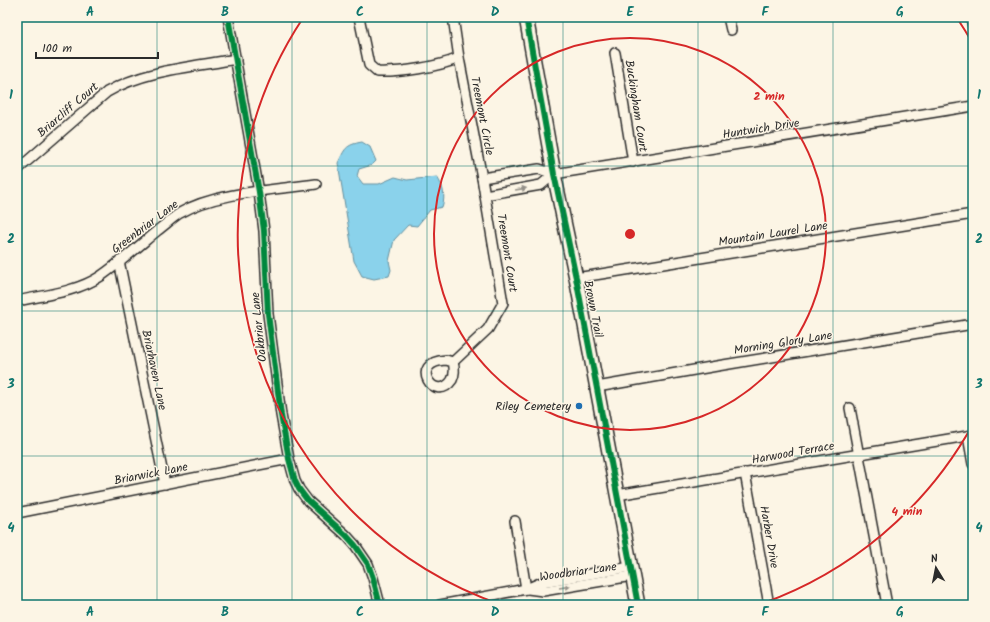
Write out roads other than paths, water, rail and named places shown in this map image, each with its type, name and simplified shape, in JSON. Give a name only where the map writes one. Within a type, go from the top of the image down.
[{"type":"street","name":"Oakbriar Lane","points":[[228,17],[259,192],[264,231],[268,314],[281,415],[289,459],[299,489],[308,501],[346,535],[368,564],[380,605]]},
{"type":"street","points":[[359,17],[369,65],[376,72],[390,72],[448,63],[459,58]]},
{"type":"street","name":"Treemont Circle","points":[[453,17],[459,58],[482,178]]},
{"type":"street","name":"Brown Trail","points":[[526,17],[554,174],[576,278],[638,605]]},
{"type":"street","points":[[728,17],[731,30]]},
{"type":"street","points":[[971,17],[973,27]]},
{"type":"street","name":"Buckingham Court","points":[[615,53],[633,162]]},
{"type":"street","name":"Briarcliff Court","points":[[17,170],[114,87],[170,70],[236,59]]},
{"type":"street","name":"Huntwich Drive","points":[[554,174],[973,106]]},
{"type":"street","points":[[482,178],[539,169],[554,174]]},
{"type":"street","points":[[485,195],[541,185],[554,174]]},
{"type":"street","name":"Treemont Court","points":[[453,362],[488,329],[502,302],[482,178]]},
{"type":"street","name":"Greenbriar Lane","points":[[17,301],[77,288],[100,276],[179,214],[201,204],[216,199],[316,184]]},
{"type":"street","name":"Mountain Laurel Lane","points":[[576,278],[973,214]]},
{"type":"street","name":"Briarhaven Lane","points":[[119,261],[165,484]]},
{"type":"street","name":"Morning Glory Lane","points":[[597,388],[718,366],[973,324]]},
{"type":"street","points":[[850,408],[887,605]]},
{"type":"street","points":[[970,435],[973,464]]},
{"type":"street","name":"Harwood Terrace","points":[[617,496],[970,435]]},
{"type":"street","name":"Briarwick Lane","points":[[17,513],[289,459]]},
{"type":"street","name":"Harber Drive","points":[[745,473],[769,605]]},
{"type":"street","points":[[515,521],[526,589]]},
{"type":"street","name":"Woodbriar Lane","points":[[440,605],[526,589],[543,591],[631,571]]},
{"type":"water","points":[[362,142],[370,147],[376,161],[372,165],[359,169],[357,176],[363,184],[379,184],[395,177],[407,180],[437,177],[444,195],[442,207],[430,210],[417,226],[408,225],[394,240],[389,261],[391,270],[389,276],[374,279],[362,276],[354,261],[338,163],[346,148]]},
{"type":"place","name":"Riley Cemetery","points":[[579,406]]}]
